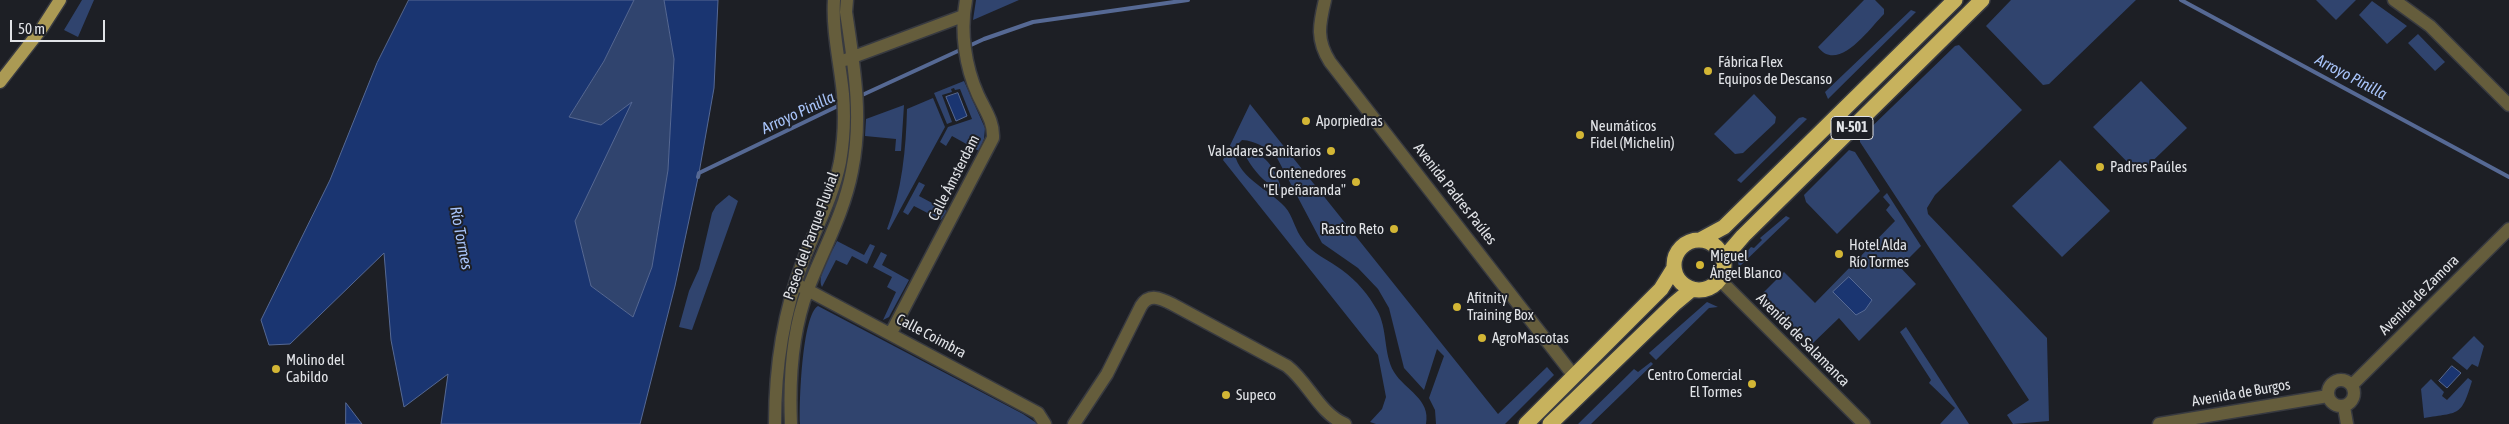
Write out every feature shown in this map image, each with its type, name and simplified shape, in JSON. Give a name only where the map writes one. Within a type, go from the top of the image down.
[{"type":"highway","name":"N-501","points":[[1526,424],[1661,289],[1674,268],[1676,256],[1680,249],[1724,227],[1955,0]]},
{"type":"highway","name":"N-501","points":[[1724,258],[1743,236],[1982,0]]},
{"type":"highway","points":[[1674,268],[1677,277],[1684,285],[1692,289],[1702,290],[1712,287],[1720,280],[1724,269],[1724,258],[1719,249],[1710,242],[1700,240]]},
{"type":"highway","points":[[1550,424],[1674,304],[1692,289]]},
{"type":"main road","points":[[0,82],[42,28],[60,0]]},
{"type":"street","name":"Paseo del Parque Fluvial","points":[[776,424],[778,365],[786,315],[833,187],[844,136],[843,93],[838,62],[834,0]]},
{"type":"street","name":"Paseo del Parque Fluvial","points":[[790,424],[789,386],[799,319],[808,290],[846,195],[852,171],[858,109],[847,0]]},
{"type":"street","name":"Calle Ámsterdam","points":[[891,333],[993,138],[991,122],[977,93],[966,56],[963,16],[966,0]]},
{"type":"street","name":"Avenida Padres Paúles","points":[[1325,0],[1320,30],[1320,47],[1574,376]]},
{"type":"street","points":[[2394,0],[2430,26],[2509,106]]},
{"type":"street","points":[[838,62],[852,59],[963,16]]},
{"type":"street","name":"Avenida de Zamora","points":[[2352,384],[2509,229]]},
{"type":"street","name":"Avenida de Salamanca","points":[[1720,280],[1864,424]]},
{"type":"street","name":"Calle Coimbra","points":[[796,284],[1038,412],[1045,424]]},
{"type":"street","points":[[1074,424],[1107,374],[1140,306],[1148,298],[1154,297],[1172,304],[1287,366],[1296,373],[1329,415],[1345,424]]},
{"type":"street","points":[[2341,380],[2352,384],[2355,391],[2354,398],[2344,407],[2337,406],[2328,396],[2328,390],[2335,381],[2341,380]]},
{"type":"street","name":"Avenida de Burgos","points":[[2160,424],[2328,396]]},
{"type":"street","points":[[2344,407],[2347,424]]},
{"type":"shaded area","points":[[82,0],[94,0],[78,37],[64,30]]},
{"type":"shaded area","points":[[634,0],[664,0],[674,59],[668,170],[652,267],[633,317],[591,286],[575,221],[631,103],[601,125],[569,117],[604,61]]},
{"type":"shaded area","points":[[976,0],[1019,0],[973,20]]},
{"type":"shaded area","points":[[1864,0],[1875,0],[1884,9],[1884,14],[1853,46],[1835,55],[1826,54],[1818,47]]},
{"type":"shaded area","points":[[2011,0],[2136,0],[2049,84],[2043,85],[1986,26]]},
{"type":"shaded area","points":[[2316,0],[2356,0],[2336,20]]},
{"type":"shaded area","points":[[2372,1],[2407,26],[2387,44],[2359,15]]},
{"type":"shaded area","points":[[1911,10],[1916,12],[1828,99],[1825,92]]},
{"type":"shaded area","points":[[2418,34],[2445,62],[2435,71],[2408,43]]},
{"type":"shaded area","points":[[1959,45],[2022,110],[1935,195],[1927,208],[1928,214],[2047,338],[2049,421],[2013,424],[2007,415],[2029,400],[1860,142],[1860,138],[1955,46]]},
{"type":"shaded area","points":[[964,81],[985,128],[984,139],[979,151],[952,136],[946,146],[940,142],[948,127],[972,119],[960,89],[955,90],[954,88],[951,89],[952,92],[942,95],[952,122],[947,124],[934,93]]},
{"type":"shaded area","points":[[2141,81],[2187,128],[2139,174],[2093,127]]},
{"type":"shaded area","points":[[1754,94],[1776,117],[1775,123],[1743,153],[1735,154],[1714,134]]},
{"type":"shaded area","points":[[933,98],[945,127],[889,230],[887,229],[900,185],[906,139],[907,109]]},
{"type":"shaded area","points":[[1250,104],[1498,414],[1547,367],[1554,375],[1505,424],[1436,424],[1435,410],[1429,398],[1444,356],[1437,349],[1424,390],[1404,368],[1389,308],[1378,289],[1358,268],[1322,243],[1276,156],[1260,145],[1242,140],[1234,148],[1240,167],[1285,207],[1300,236],[1307,245],[1347,274],[1370,299],[1383,325],[1388,357],[1394,372],[1421,401],[1427,415],[1426,424],[1376,424],[1370,422],[1382,409],[1386,397],[1378,355],[1223,160]]},
{"type":"shaded area","points":[[904,105],[901,151],[895,151],[896,139],[865,136],[866,119]]},
{"type":"shaded area","points":[[1799,118],[1807,119],[1741,183],[1737,180]]},
{"type":"shaded area","points":[[1849,150],[1855,152],[1880,191],[1837,234],[1806,202],[1804,195]]},
{"type":"shaded area","points":[[1247,153],[1260,156],[1270,164],[1282,189],[1276,188],[1265,181],[1255,171],[1245,155]]},
{"type":"shaded area","points":[[2060,160],[2110,211],[2062,257],[2012,206]]},
{"type":"shaded area","points":[[919,182],[925,185],[919,196],[947,211],[941,220],[914,206],[908,215],[903,212]]},
{"type":"shaded area","points":[[1887,193],[1921,246],[1900,267],[1916,284],[1859,341],[1839,318],[1811,345],[1762,294],[1784,272],[1815,303],[1895,221],[1886,210],[1890,205],[1883,197]]},
{"type":"shaded area","points":[[729,195],[738,201],[692,330],[679,327],[689,291],[699,269],[712,213],[716,206]]},
{"type":"shaded area","points":[[1786,216],[1790,218],[1739,267],[1738,262],[1751,247],[1754,248],[1762,240],[1760,238]]},
{"type":"shaded area","points":[[837,241],[864,255],[870,244],[875,246],[867,264],[852,256],[847,265],[836,260],[822,287],[821,277],[828,257]]},
{"type":"shaded area","points":[[881,252],[887,255],[882,265],[909,280],[889,317],[883,320],[896,292],[887,287],[892,277],[873,267]]},
{"type":"shaded area","points":[[1707,302],[1718,307],[1709,308],[1656,360],[1649,353]]},
{"type":"shaded area","points":[[818,306],[1023,414],[1038,424],[800,424],[801,380],[805,342],[808,325]]},
{"type":"shaded area","points":[[1906,327],[1969,424],[1940,424],[1955,408],[1929,383],[1931,380],[1900,332]]},
{"type":"shaded area","points":[[2474,336],[2484,346],[2478,367],[2472,364],[2467,370],[2452,358]]},
{"type":"shaded area","points":[[1651,362],[1653,364],[1591,424],[1578,424],[1634,369],[1638,372]]},
{"type":"shaded area","points":[[2468,378],[2472,381],[2468,393],[2465,401],[2457,411],[2424,418],[2421,389],[2431,379],[2444,392],[2442,396],[2447,400]]},
{"type":"water","name":"Río Tormes","points":[[409,0],[634,0],[604,61],[569,117],[601,125],[632,102],[575,221],[591,286],[633,317],[652,267],[668,170],[674,59],[664,0],[718,0],[714,88],[699,173],[675,286],[640,424],[441,424],[448,374],[404,407],[391,340],[384,253],[290,344],[269,345],[261,320],[330,180],[377,63]]},
{"type":"water","points":[[958,93],[967,116],[956,121],[946,97]]},
{"type":"water","points":[[1849,277],[1872,300],[1865,310],[1856,315],[1833,292]]},
{"type":"water","points":[[2452,366],[2461,373],[2447,388],[2439,381]]},
{"type":"water","points":[[346,403],[362,424],[346,424]]},
{"type":"waterway","name":"Arroyo Pinilla","points":[[860,96],[984,39],[1033,22],[1188,0]]},
{"type":"waterway","name":"Arroyo Pinilla","points":[[2181,0],[2509,177]]},
{"type":"waterway","name":"Arroyo Pinilla","points":[[698,177],[699,173],[842,104]]},
{"type":"place","name":"Fábrica Flex Equipos de Descanso","points":[[1708,71]]},
{"type":"place","name":"Aporpiedras","points":[[1306,121]]},
{"type":"place","name":"Neumáticos Fidel (Michelin)","points":[[1580,135]]},
{"type":"place","name":"Valadares Sanitarios","points":[[1331,151]]},
{"type":"place","name":"Padres Paúles","points":[[2100,167]]},
{"type":"place","name":"Contenedores \"El peñaranda\"","points":[[1356,182]]},
{"type":"place","name":"Rastro Reto","points":[[1394,229]]},
{"type":"place","name":"Hotel Alda Río Tormes","points":[[1839,254]]},
{"type":"place","name":"Miguel Ángel Blanco","points":[[1700,265]]},
{"type":"place","name":"Afitnity Training Box","points":[[1457,307]]},
{"type":"place","name":"AgroMascotas","points":[[1482,338]]},
{"type":"place","name":"Molino del Cabildo","points":[[276,369]]},
{"type":"place","name":"Centro Comercial El Tormes","points":[[1752,384]]},
{"type":"place","name":"Supeco","points":[[1226,395]]}]
